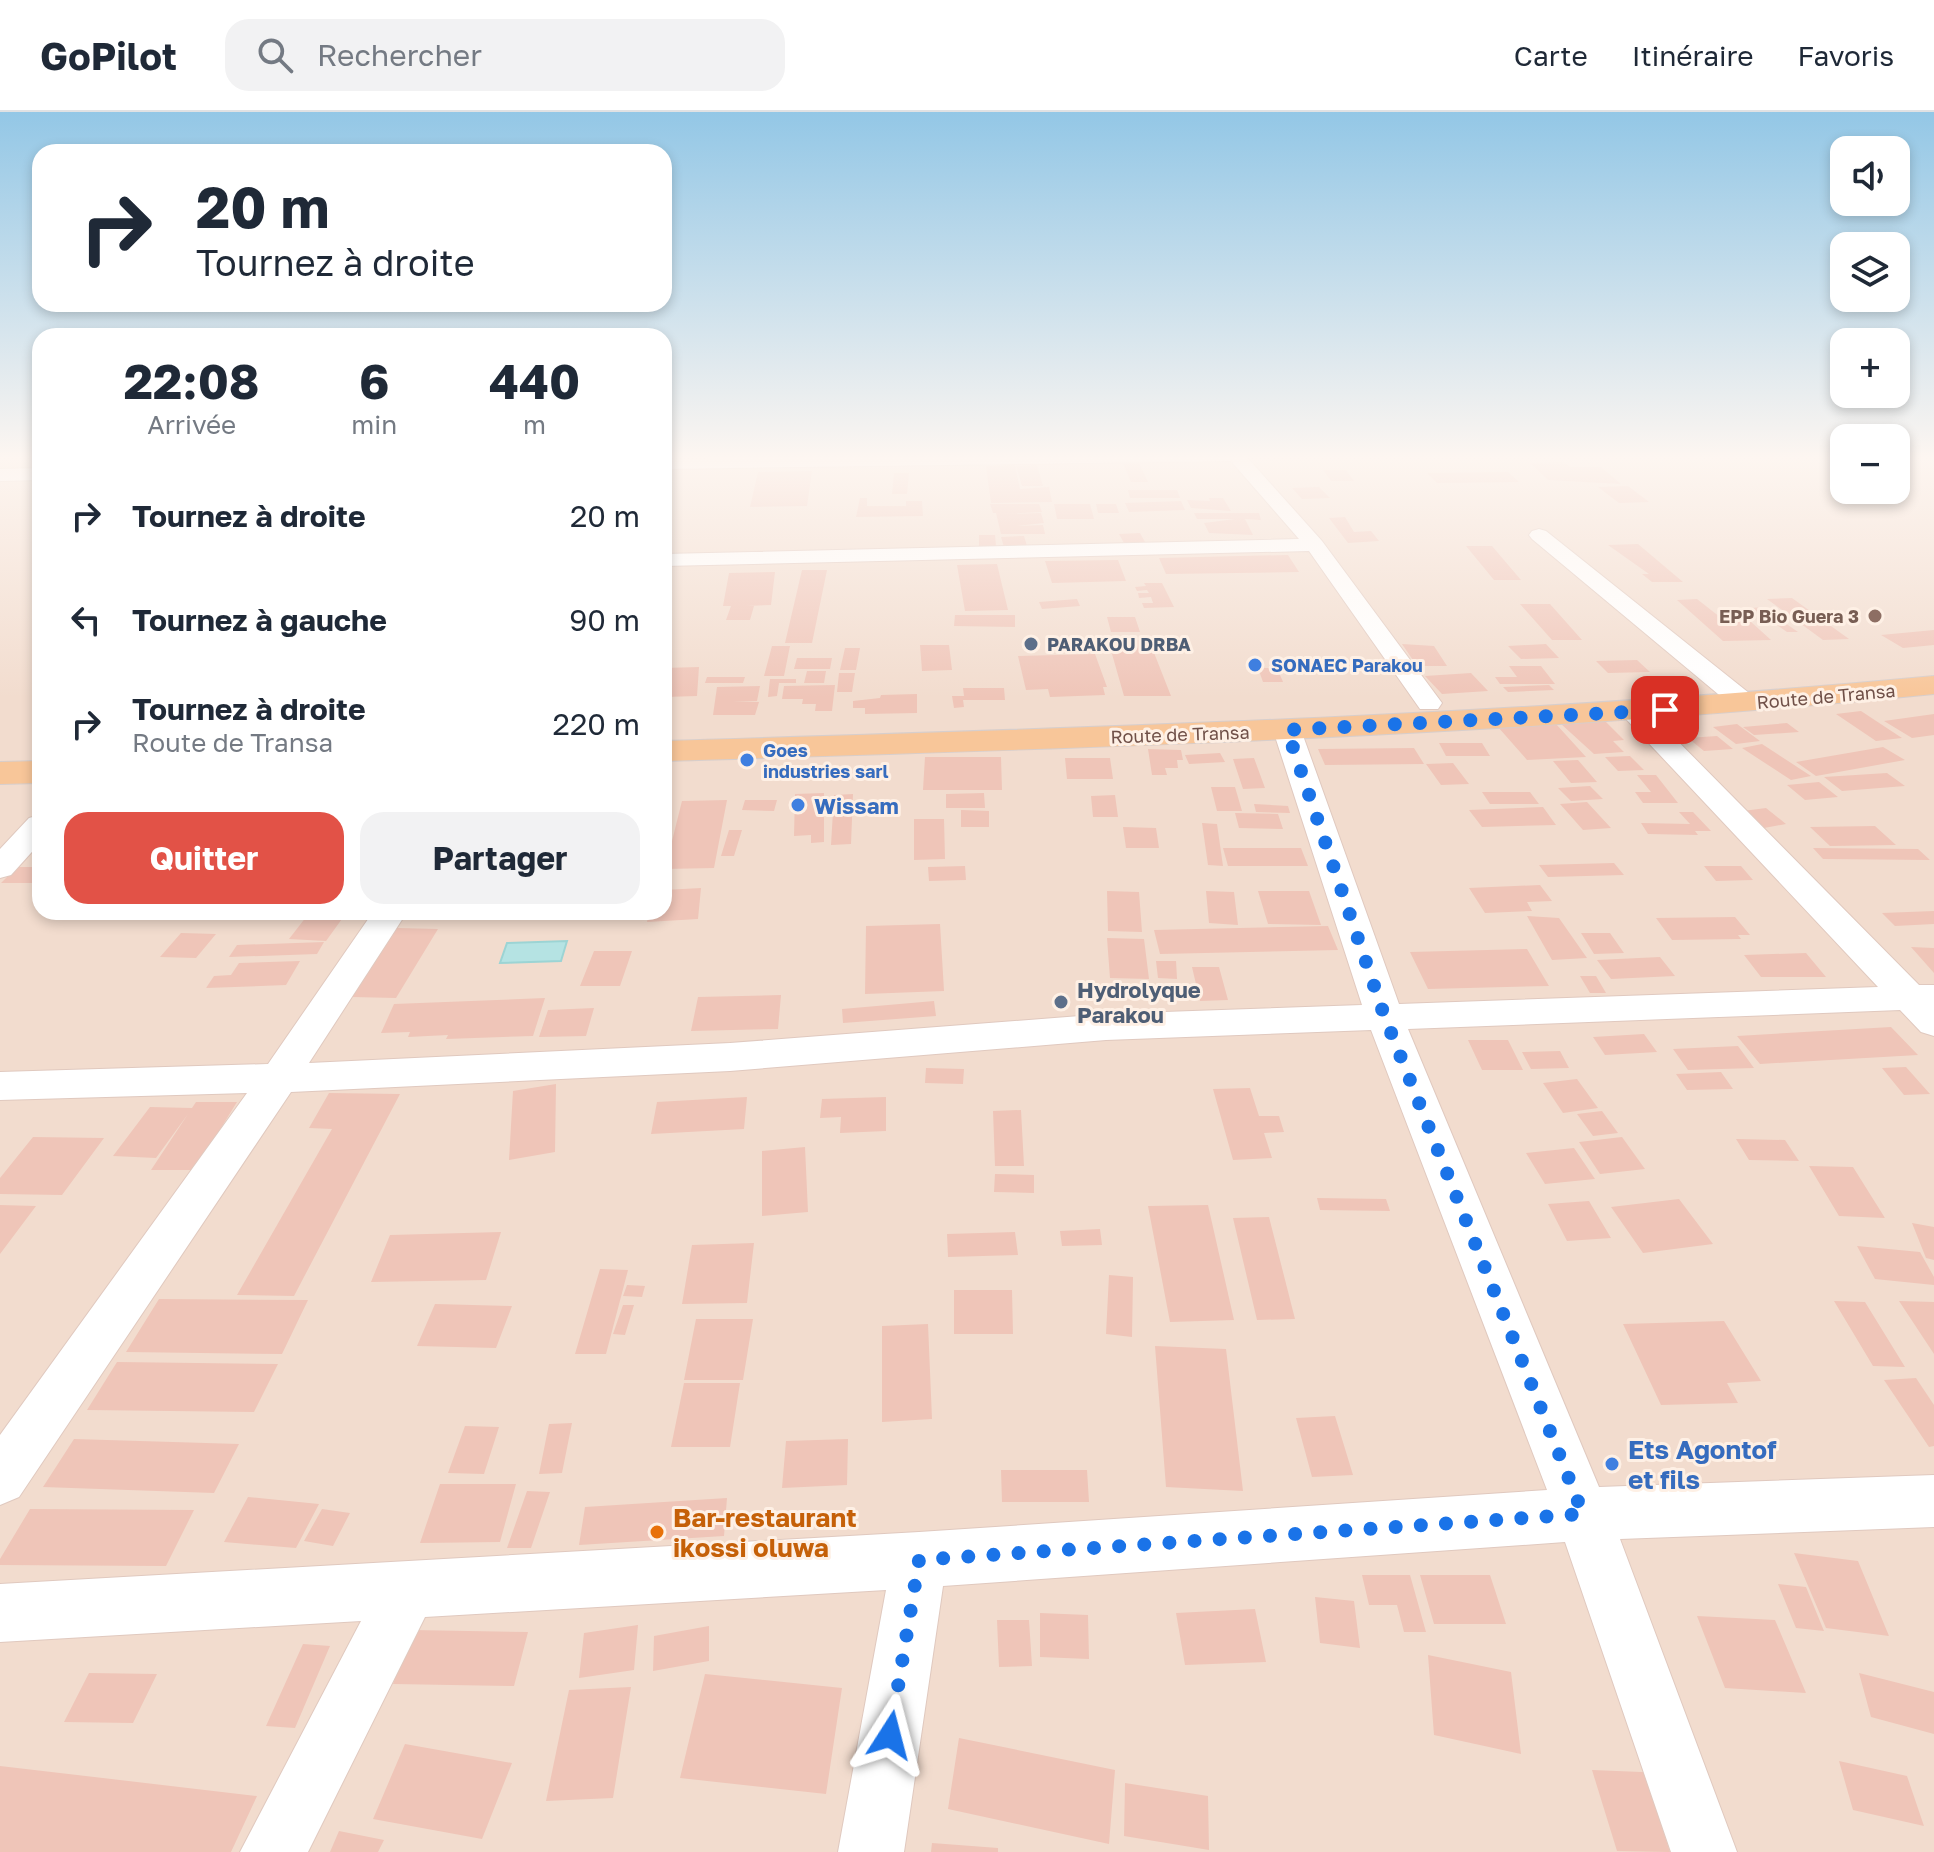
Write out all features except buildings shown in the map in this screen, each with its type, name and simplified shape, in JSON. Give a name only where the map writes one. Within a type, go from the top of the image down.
[{"type":"main road","name":"Route de Transa","points":[[672,729],[1733,694],[1931,682]]},
{"type":"main road","name":"Route de Transa","points":[[672,751],[1287,730],[1635,713],[1733,694]]},
{"type":"main road","points":[[0,751],[32,750]]},
{"type":"main road","points":[[0,773],[32,772]]},
{"type":"street","points":[[1307,536],[1429,703]]},
{"type":"street","points":[[1540,536],[1733,694]]},
{"type":"street","points":[[672,560],[1315,545]]},
{"type":"street","points":[[1635,713],[1925,1006]]},
{"type":"street","points":[[1287,730],[1384,1015],[1583,1514],[1704,1852]]},
{"type":"street","points":[[0,868],[32,833]]},
{"type":"street","points":[[0,1479],[280,1077],[385,920]]},
{"type":"street","points":[[0,1086],[730,1057],[1106,1027],[1384,1015],[1925,1006]]},
{"type":"street","points":[[0,1613],[919,1560],[1583,1514],[1934,1501]]},
{"type":"street","points":[[871,1852],[919,1560]]},
{"type":"street","points":[[273,1852],[408,1591]]},
{"type":"shaded area","points":[[0,536],[32,536],[32,920],[672,920],[672,536],[1934,536],[1934,1852],[0,1852]]},
{"type":"water","points":[[567,941],[561,961],[500,963],[507,943]]},
{"type":"place","name":"EPP Bio Guera 3","points":[[1875,616]]},
{"type":"place","name":"PARAKOU DRBA","points":[[1031,644]]},
{"type":"place","name":"SONAEC Parakou","points":[[1255,665]]},
{"type":"place","name":"Goes industries sarl","points":[[747,760]]},
{"type":"place","name":"Wissam","points":[[798,805]]},
{"type":"place","name":"Hydrolyque Parakou","points":[[1061,1002]]},
{"type":"place","name":"Ets Agontof et fils","points":[[1612,1464]]},
{"type":"place","name":"Bar-restaurant ikossi oluwa","points":[[657,1532]]},
{"type":"route","points":[[890,1735],[919,1560],[1583,1514],[1384,1015],[1287,730],[1665,710]]}]
